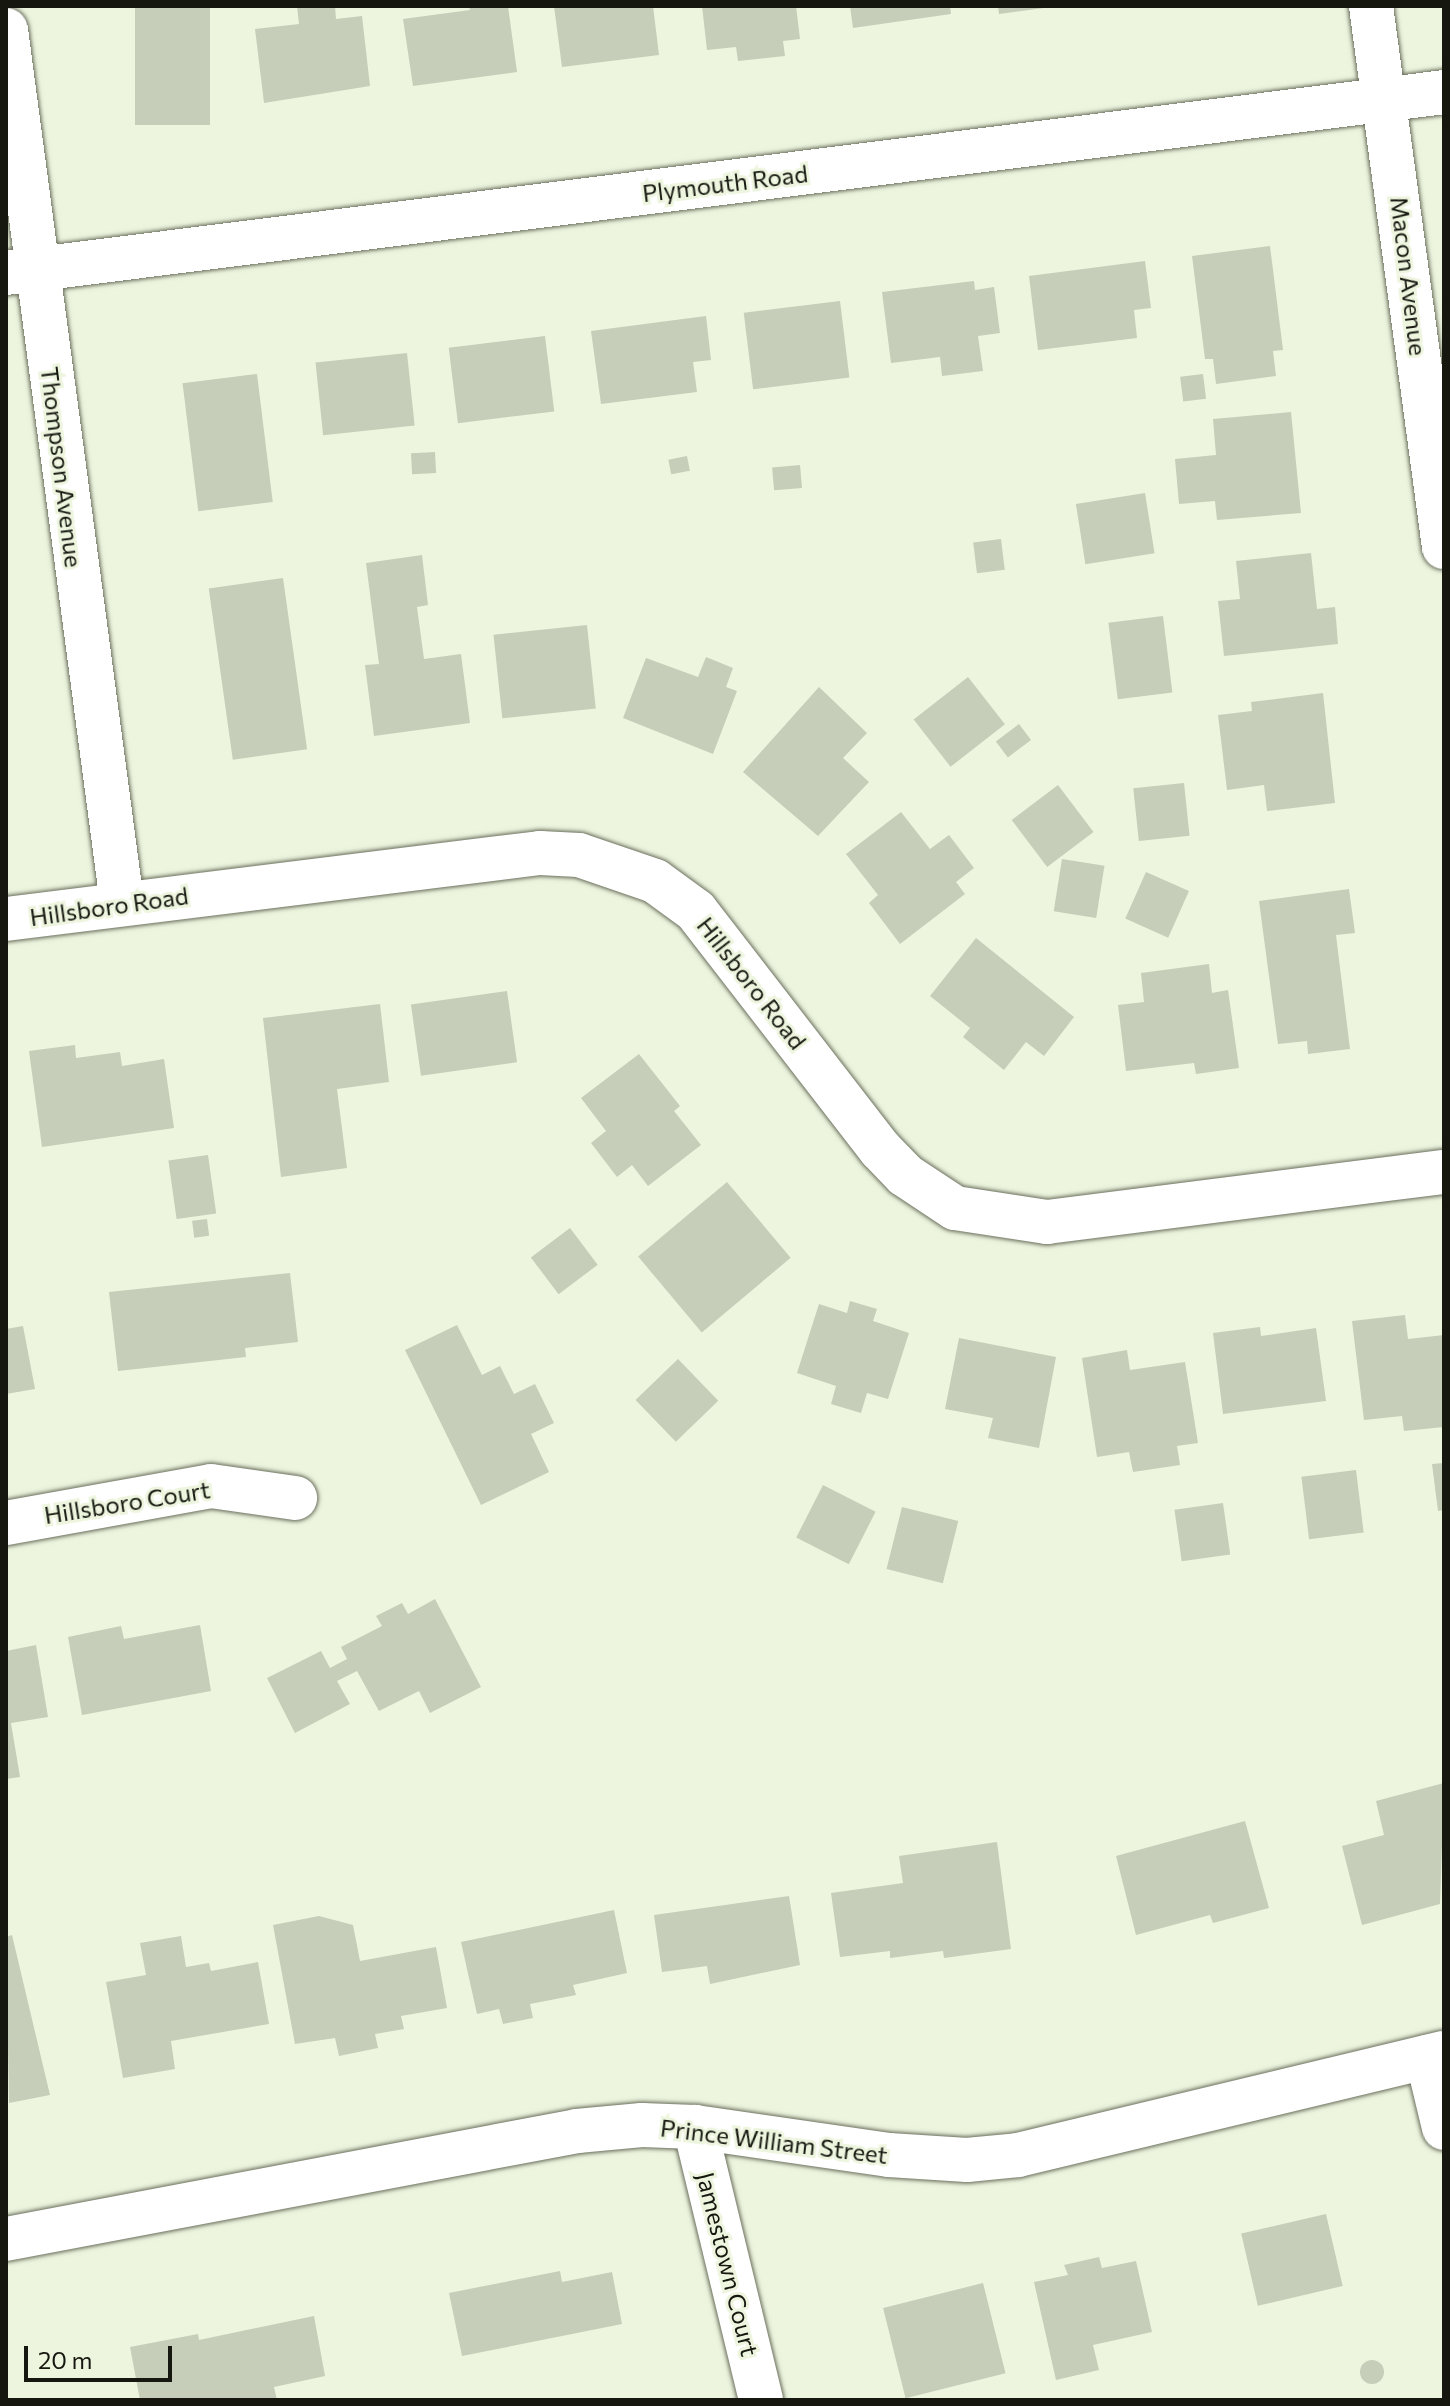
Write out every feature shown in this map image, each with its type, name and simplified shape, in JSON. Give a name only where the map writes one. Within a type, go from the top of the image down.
[{"type":"street","name":"Macon Avenue","points":[[1371,6],[1386,99],[1444,547]]},
{"type":"street","name":"Thompson Avenue","points":[[6,30],[22,271],[122,903]]},
{"type":"street","name":"Plymouth Road","points":[[22,271],[1444,92]]},
{"type":"street","name":"Hillsboro Road","points":[[6,919],[540,853],[579,855],[655,881],[696,911],[880,1149],[905,1175],[955,1208],[1047,1222],[1444,1172]]},
{"type":"street","name":"Hillsboro Court","points":[[6,1523],[211,1486],[295,1498]]},
{"type":"street","name":"Prince William Street","points":[[6,2239],[577,2131],[695,2127],[889,2155],[967,2160],[1018,2155],[1435,2055]]},
{"type":"street","points":[[1435,2055],[1444,2128]]},
{"type":"street","name":"Jamestown Court","points":[[695,2127],[761,2400]]},
{"type":"building","points":[[135,6],[210,6],[210,125],[135,125]]},
{"type":"building","points":[[297,6],[335,6],[336,19],[362,16],[370,86],[264,103],[255,29],[299,24]]},
{"type":"building","points":[[469,6],[508,6],[517,72],[413,86],[403,19],[470,10]]},
{"type":"building","points":[[554,6],[653,6],[659,55],[562,67]]},
{"type":"building","points":[[702,6],[796,6],[800,39],[783,41],[785,56],[738,61],[736,47],[707,50]]},
{"type":"building","points":[[850,6],[950,6],[951,14],[853,28]]},
{"type":"building","points":[[998,6],[1044,6],[1044,8],[999,14]]},
{"type":"building","points":[[1270,246],[1283,350],[1273,351],[1276,376],[1216,384],[1213,359],[1205,359],[1192,256]]},
{"type":"building","points":[[1145,261],[1151,308],[1134,310],[1137,338],[1038,350],[1029,276]]},
{"type":"building","points":[[974,281],[975,290],[994,287],[1000,333],[978,336],[983,371],[942,376],[940,357],[891,363],[882,292]]},
{"type":"building","points":[[840,301],[849,377],[753,389],[744,313]]},
{"type":"building","points":[[706,316],[711,360],[693,362],[697,392],[601,404],[591,331]]},
{"type":"building","points":[[545,336],[554,411],[458,423],[449,348]]},
{"type":"building","points":[[407,353],[415,426],[323,435],[316,363]]},
{"type":"building","points":[[257,374],[273,502],[198,511],[183,383]]},
{"type":"building","points":[[1203,374],[1206,399],[1183,402],[1180,377]]},
{"type":"building","points":[[1291,412],[1301,513],[1217,520],[1215,501],[1179,504],[1175,459],[1216,455],[1213,419]]},
{"type":"building","points":[[435,452],[436,473],[412,474],[411,453]]},
{"type":"building","points":[[687,456],[690,471],[671,474],[668,460]]},
{"type":"building","points":[[800,465],[802,488],[774,490],[772,467]]},
{"type":"building","points":[[1145,493],[1155,553],[1085,564],[1076,504]]},
{"type":"building","points":[[1001,539],[1005,570],[977,573],[973,542]]},
{"type":"building","points":[[1311,553],[1317,609],[1335,607],[1338,644],[1224,656],[1218,601],[1240,599],[1236,561]]},
{"type":"building","points":[[422,555],[428,605],[417,607],[424,659],[461,654],[470,723],[374,736],[365,665],[379,664],[366,563]]},
{"type":"building","points":[[283,578],[307,749],[233,760],[209,588]]},
{"type":"building","points":[[1163,616],[1172,692],[1118,699],[1108,623]]},
{"type":"building","points":[[587,625],[596,709],[502,718],[494,635]]},
{"type":"building","points":[[706,657],[733,668],[726,687],[737,691],[713,754],[623,718],[646,658],[698,677]]},
{"type":"building","points":[[968,677],[1005,724],[951,767],[914,719]]},
{"type":"building","points":[[819,687],[867,733],[843,758],[869,782],[818,836],[743,772]]},
{"type":"building","points":[[1323,693],[1335,803],[1267,811],[1264,785],[1227,790],[1218,715],[1252,711],[1251,702]]},
{"type":"building","points":[[1019,724],[1031,740],[1008,757],[996,741]]},
{"type":"building","points":[[1184,783],[1190,836],[1139,841],[1133,788]]},
{"type":"building","points":[[1058,785],[1094,832],[1047,867],[1012,820]]},
{"type":"building","points":[[901,812],[930,849],[949,835],[974,868],[956,882],[965,894],[900,944],[869,903],[878,895],[846,854]]},
{"type":"building","points":[[1062,859],[1104,866],[1096,918],[1054,911]]},
{"type":"building","points":[[1146,872],[1189,891],[1168,938],[1125,919]]},
{"type":"building","points":[[1349,889],[1355,933],[1336,935],[1350,1049],[1308,1054],[1307,1041],[1278,1044],[1259,901]]},
{"type":"building","points":[[976,938],[1074,1017],[1044,1056],[1026,1042],[1004,1070],[963,1037],[970,1028],[930,996]]},
{"type":"building","points":[[1209,964],[1212,993],[1228,990],[1239,1068],[1196,1074],[1194,1063],[1126,1071],[1118,1005],[1144,1002],[1141,973]]},
{"type":"building","points":[[507,991],[517,1062],[421,1076],[411,1004]]},
{"type":"building","points":[[380,1004],[389,1082],[337,1089],[347,1168],[281,1177],[263,1018]]},
{"type":"building","points":[[75,1045],[76,1058],[120,1052],[122,1066],[164,1059],[174,1128],[42,1147],[29,1051]]},
{"type":"building","points":[[639,1054],[680,1106],[674,1111],[701,1145],[648,1186],[632,1165],[617,1177],[591,1143],[606,1131],[581,1098]]},
{"type":"building","points":[[208,1155],[216,1213],[177,1219],[168,1161]]},
{"type":"building","points":[[727,1182],[791,1258],[702,1332],[638,1257]]},
{"type":"building","points":[[207,1219],[209,1236],[194,1238],[192,1221]]},
{"type":"building","points":[[570,1228],[598,1265],[559,1294],[531,1257]]},
{"type":"building","points":[[290,1273],[298,1342],[245,1348],[246,1357],[118,1371],[109,1292]]},
{"type":"building","points":[[850,1301],[877,1309],[873,1321],[909,1333],[888,1399],[867,1393],[861,1413],[831,1404],[836,1386],[797,1373],[819,1304],[847,1313]]},
{"type":"building","points":[[1405,1315],[1408,1339],[1444,1335],[1444,1427],[1404,1431],[1402,1416],[1364,1420],[1352,1321]]},
{"type":"building","points":[[457,1325],[482,1375],[500,1366],[514,1394],[535,1384],[554,1423],[531,1434],[549,1472],[481,1505],[405,1350]]},
{"type":"building","points":[[23,1326],[35,1389],[6,1394],[6,1329]]},
{"type":"building","points":[[1260,1327],[1261,1336],[1316,1328],[1326,1401],[1223,1414],[1213,1333]]},
{"type":"building","points":[[959,1338],[1056,1357],[1039,1448],[988,1438],[993,1418],[945,1409]]},
{"type":"building","points":[[1127,1350],[1130,1370],[1185,1362],[1198,1443],[1177,1446],[1180,1465],[1133,1472],[1129,1452],[1097,1457],[1082,1358]]},
{"type":"building","points":[[678,1359],[718,1401],[676,1442],[636,1400]]},
{"type":"building","points":[[1444,1463],[1444,1510],[1438,1511],[1432,1464]]},
{"type":"building","points":[[1356,1470],[1364,1533],[1309,1539],[1301,1477]]},
{"type":"building","points":[[823,1485],[876,1512],[849,1564],[796,1538]]},
{"type":"building","points":[[1223,1503],[1230,1554],[1182,1561],[1174,1510]]},
{"type":"building","points":[[902,1507],[958,1521],[943,1583],[887,1569]]},
{"type":"building","points":[[435,1599],[481,1687],[430,1713],[419,1691],[379,1711],[357,1671],[337,1681],[350,1704],[295,1733],[267,1678],[321,1651],[330,1668],[347,1659],[341,1647],[382,1626],[376,1616],[402,1603],[408,1614]]},
{"type":"building","points":[[200,1625],[211,1691],[82,1715],[68,1637],[121,1626],[124,1639]]},
{"type":"building","points":[[36,1645],[48,1717],[11,1723],[20,1777],[6,1779],[6,1651]]},
{"type":"building","points":[[1444,1783],[1440,1904],[1362,1925],[1342,1846],[1384,1835],[1376,1801]]},
{"type":"building","points":[[1245,1821],[1269,1908],[1213,1923],[1210,1915],[1136,1935],[1116,1856]]},
{"type":"building","points":[[997,1842],[1011,1949],[944,1958],[943,1951],[890,1958],[890,1951],[840,1957],[831,1893],[903,1883],[899,1856]]},
{"type":"building","points":[[789,1896],[800,1965],[710,1984],[707,1966],[662,1972],[654,1915]]},
{"type":"building","points":[[614,1910],[627,1973],[573,1985],[576,1995],[530,2004],[533,2018],[503,2024],[499,2009],[477,2014],[461,1942]]},
{"type":"building","points":[[319,1916],[353,1925],[360,1961],[436,1947],[447,2008],[401,2016],[404,2029],[375,2034],[378,2048],[339,2056],[335,2038],[295,2044],[273,1925]]},
{"type":"building","points":[[12,1935],[50,2095],[9,2103],[6,1937]]},
{"type":"building","points":[[181,1936],[186,1967],[209,1963],[211,1971],[258,1962],[269,2024],[171,2041],[175,2069],[123,2078],[106,1982],[146,1975],[140,1943]]},
{"type":"building","points":[[1326,2214],[1343,2286],[1258,2306],[1241,2234]]},
{"type":"building","points":[[1099,2257],[1102,2268],[1136,2261],[1152,2332],[1093,2345],[1099,2370],[1056,2380],[1034,2282],[1068,2275],[1064,2265]]},
{"type":"building","points":[[560,2271],[562,2282],[612,2272],[622,2324],[462,2356],[449,2293]]},
{"type":"building","points":[[983,2283],[1005,2373],[906,2398],[883,2308]]},
{"type":"building","points":[[314,2316],[325,2376],[274,2387],[277,2400],[140,2400],[130,2347],[198,2334],[199,2340]]},
{"type":"building","points":[[1372,2360],[1380,2364],[1384,2372],[1380,2380],[1372,2384],[1364,2380],[1360,2372],[1364,2364]]}]
